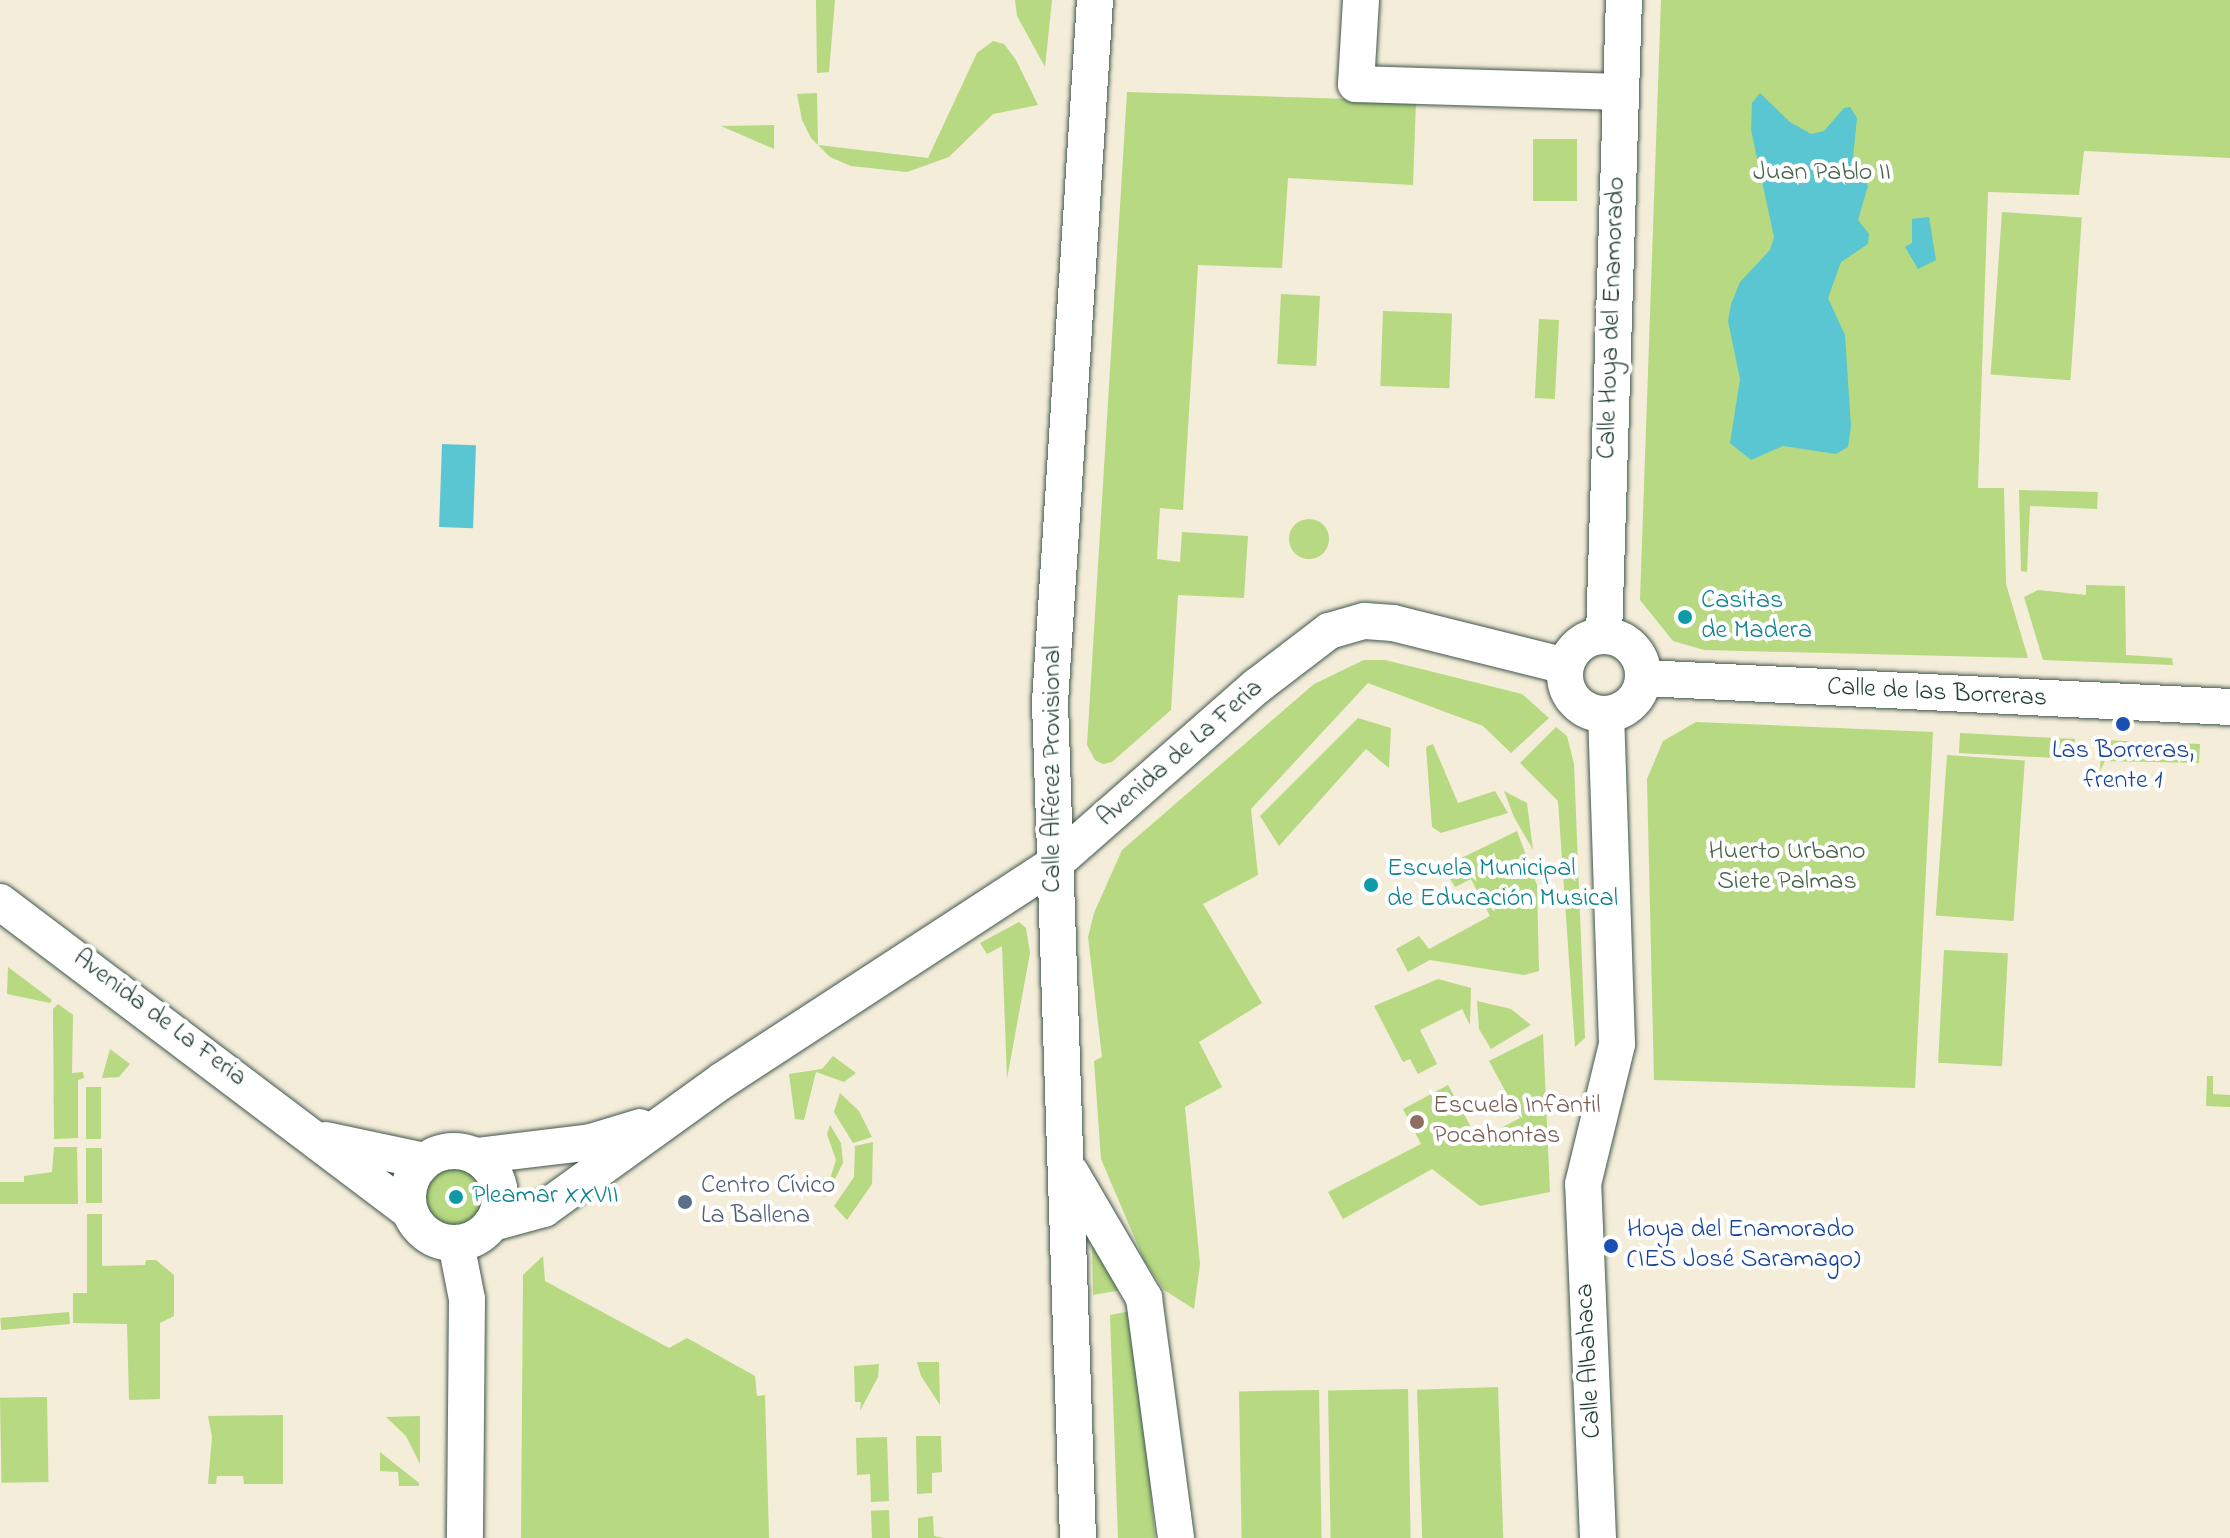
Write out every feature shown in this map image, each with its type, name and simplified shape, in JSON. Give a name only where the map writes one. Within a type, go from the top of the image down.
[{"type":"street","name":"Calle Alférez Provisional","points":[[1078,1538],[1067,1166],[1053,865],[1050,702],[1095,0]]},
{"type":"street","points":[[1361,0],[1356,84],[1621,92]]},
{"type":"street","name":"Calle Hoya del Enamorado","points":[[1604,635],[1624,0]]},
{"type":"street","name":"Avenida de La Feria","points":[[492,1223],[544,1209],[669,1117],[1053,865],[1257,686],[1345,625],[1393,623],[1566,666]]},
{"type":"street","points":[[1604,635],[1625,641],[1640,657],[1644,678],[1631,703],[1606,714],[1574,700],[1566,684],[1566,666],[1580,645],[1604,635]]},
{"type":"street","name":"Calle de las Borreras","points":[[1644,678],[2230,707]]},
{"type":"street","name":"Calle Albahaca","points":[[1598,1538],[1583,1184],[1617,1044],[1606,714]]},
{"type":"street","name":"Avenida de La Feria","points":[[0,902],[317,1138],[409,1211]]},
{"type":"street","name":"Avenida de La Feria","points":[[476,1156],[591,1142],[669,1117]]},
{"type":"street","name":"Avenida de La Feria","points":[[317,1138],[424,1161]]},
{"type":"street","points":[[449,1150],[476,1156],[496,1178],[500,1193],[492,1223],[477,1237],[456,1243],[428,1236],[409,1211],[409,1184],[424,1161],[449,1150]]},
{"type":"street","points":[[1067,1166],[1144,1298],[1176,1538]]},
{"type":"street","points":[[456,1243],[467,1299],[465,1538]]},
{"type":"green space","points":[[816,0],[835,0],[829,72],[817,73]]},
{"type":"green space","points":[[1015,0],[1052,0],[1045,67],[1017,16]]},
{"type":"green space","name":"Juan Pablo II","points":[[1661,0],[2230,0],[2230,158],[2084,151],[2079,195],[1988,192],[1978,488],[2004,488],[2006,584],[2028,658],[1704,650],[1673,641],[1640,600]]},
{"type":"green space","points":[[993,41],[1004,44],[1016,60],[1038,105],[993,114],[949,157],[907,172],[851,166],[830,157],[818,145],[928,158],[977,53]]},
{"type":"green space","points":[[1127,92],[1416,101],[1413,185],[1288,178],[1282,268],[1198,265],[1183,510],[1160,508],[1157,559],[1180,562],[1182,532],[1248,536],[1244,598],[1178,595],[1171,710],[1112,762],[1103,764],[1095,760],[1087,745]]},
{"type":"green space","points":[[817,93],[818,145],[802,120],[797,94]]},
{"type":"green space","points":[[774,125],[774,149],[721,126]]},
{"type":"green space","points":[[1533,139],[1577,139],[1577,201],[1533,201]]},
{"type":"green space","points":[[2002,212],[2082,218],[2070,380],[1991,375]]},
{"type":"green space","points":[[1281,294],[1320,296],[1316,366],[1277,364]]},
{"type":"green space","points":[[1383,311],[1452,313],[1449,388],[1380,386]]},
{"type":"green space","points":[[1539,319],[1559,320],[1555,399],[1535,398]]},
{"type":"green space","points":[[2019,490],[2098,492],[2097,509],[2030,506],[2027,572],[2021,571]]},
{"type":"green space","points":[[1309,519],[1323,525],[1329,539],[1323,553],[1309,559],[1295,553],[1289,539],[1295,525]]},
{"type":"green space","points":[[2086,585],[2125,586],[2126,655],[2172,658],[2173,665],[2043,660],[2024,597],[2038,590],[2086,595]]},
{"type":"green space","points":[[1364,660],[1385,660],[1522,694],[1549,718],[1511,753],[1483,726],[1368,683],[1251,809],[1258,875],[1203,904],[1262,1003],[1199,1042],[1222,1087],[1185,1107],[1200,1264],[1194,1309],[1164,1290],[1144,1260],[1101,1159],[1094,1061],[1102,1057],[1088,937],[1094,913],[1122,850],[1314,684]]},
{"type":"green space","points":[[1358,718],[1391,728],[1389,768],[1366,749],[1279,846],[1260,816]]},
{"type":"green space","name":"Huerto Urbano Siete Palmas","points":[[1696,722],[1933,732],[1915,1088],[1654,1080],[1647,779],[1663,741]]},
{"type":"green space","points":[[1556,727],[1567,736],[1574,764],[1585,1038],[1575,1047],[1558,801],[1520,763]]},
{"type":"green space","points":[[1960,733],[2075,739],[2074,759],[1959,753]]},
{"type":"green space","points":[[2102,740],[2200,744],[2199,763],[2105,761],[2100,771]]},
{"type":"green space","points":[[1433,744],[1458,803],[1495,791],[1508,813],[1441,833],[1432,827],[1426,747]]},
{"type":"green space","points":[[1947,755],[2025,760],[2014,921],[1936,916]]},
{"type":"green space","points":[[1504,791],[1527,803],[1533,850],[1514,817]]},
{"type":"green space","points":[[1517,831],[1537,885],[1539,971],[1524,975],[1430,960],[1408,972],[1396,949],[1419,936],[1429,949],[1490,916],[1471,879],[1455,887],[1443,867]]},
{"type":"green space","points":[[1019,922],[1026,928],[1030,953],[1007,1079],[1002,946],[987,954],[980,943]]},
{"type":"green space","points":[[1944,950],[2008,953],[2002,1066],[1938,1063]]},
{"type":"green space","points":[[8,967],[52,1000],[50,1003],[7,994]]},
{"type":"green space","points":[[1438,979],[1471,988],[1470,1025],[1462,1009],[1420,1030],[1437,1064],[1418,1074],[1410,1059],[1403,1062],[1374,1006]]},
{"type":"green space","points":[[1477,1001],[1511,1009],[1531,1025],[1491,1049],[1479,1029]]},
{"type":"green space","points":[[58,1004],[73,1015],[72,1073],[83,1072],[84,1078],[78,1080],[78,1138],[54,1139],[53,1009]]},
{"type":"green space","points":[[1543,1034],[1550,1192],[1480,1206],[1432,1169],[1343,1219],[1328,1192],[1421,1144],[1403,1109],[1448,1085],[1478,1140],[1520,1118],[1489,1061]]},
{"type":"green space","points":[[110,1049],[130,1064],[119,1077],[102,1078]]},
{"type":"green space","points":[[833,1056],[856,1073],[844,1082],[816,1072],[804,1120],[795,1119],[789,1074],[822,1069]]},
{"type":"green space","points":[[2207,1076],[2213,1076],[2213,1094],[2230,1095],[2230,1107],[2206,1106]]},
{"type":"green space","points":[[86,1087],[101,1087],[101,1139],[86,1139]]},
{"type":"green space","points":[[840,1093],[859,1111],[872,1137],[853,1143],[834,1112]]},
{"type":"green space","points":[[830,1125],[841,1143],[843,1163],[826,1197],[820,1191],[830,1179],[836,1160],[827,1134]]},
{"type":"green space","points":[[873,1142],[872,1184],[847,1220],[834,1206],[854,1177],[855,1146]]},
{"type":"green space","points":[[54,1147],[77,1147],[78,1204],[0,1204],[0,1182],[24,1182],[24,1176],[52,1172]]},
{"type":"green space","points":[[86,1148],[102,1148],[102,1203],[86,1203]]},
{"type":"green space","points":[[454,1167],[474,1176],[483,1196],[474,1216],[454,1225],[434,1216],[425,1196],[434,1176]]},
{"type":"green space","points":[[87,1214],[102,1214],[102,1266],[145,1265],[146,1260],[156,1260],[174,1275],[174,1316],[160,1323],[160,1399],[129,1400],[127,1324],[73,1323],[73,1293],[87,1293]]},
{"type":"green space","points":[[1092,1241],[1121,1290],[1093,1295]]},
{"type":"green space","points":[[543,1256],[545,1281],[669,1348],[687,1338],[755,1376],[757,1396],[765,1395],[769,1538],[521,1538],[523,1275]]},
{"type":"green space","points":[[1131,1311],[1136,1323],[1155,1538],[1118,1538],[1110,1315]]},
{"type":"green space","points":[[69,1312],[70,1324],[1,1330],[0,1318]]},
{"type":"green space","points":[[917,1362],[939,1362],[940,1405],[921,1376]]},
{"type":"green space","points":[[879,1364],[878,1377],[860,1411],[861,1402],[855,1402],[854,1366]]},
{"type":"green space","points":[[1498,1387],[1503,1538],[1422,1538],[1417,1390]]},
{"type":"green space","points":[[1408,1389],[1411,1538],[1331,1538],[1328,1390]]},
{"type":"green space","points":[[1319,1390],[1322,1538],[1242,1538],[1239,1391]]},
{"type":"green space","points":[[47,1397],[48,1482],[1,1483],[0,1398]]},
{"type":"green space","points":[[283,1415],[283,1484],[244,1484],[243,1476],[217,1476],[216,1484],[208,1484],[212,1437],[208,1416]]},
{"type":"green space","points":[[420,1416],[420,1464],[406,1436],[386,1417]]},
{"type":"green space","points":[[916,1436],[941,1436],[942,1472],[932,1473],[932,1493],[917,1494]]},
{"type":"green space","points":[[887,1437],[889,1501],[871,1502],[870,1474],[857,1475],[856,1438]]},
{"type":"green space","points":[[380,1452],[419,1486],[399,1486],[398,1472],[380,1471]]},
{"type":"green space","points":[[889,1510],[890,1538],[872,1538],[871,1511]]},
{"type":"green space","points":[[933,1516],[934,1536],[944,1538],[918,1538],[918,1518]]},
{"type":"water","points":[[1760,93],[1790,122],[1811,134],[1824,131],[1844,108],[1850,107],[1857,118],[1853,158],[1868,186],[1858,220],[1869,234],[1868,244],[1841,262],[1828,298],[1845,335],[1851,427],[1848,447],[1836,454],[1783,446],[1751,460],[1730,443],[1740,379],[1728,321],[1731,304],[1740,282],[1770,250],[1774,237],[1751,130],[1752,103]]},
{"type":"water","points":[[1929,217],[1936,260],[1918,269],[1905,247],[1912,243],[1912,219]]},
{"type":"water","points":[[442,444],[476,445],[473,528],[439,527]]},
{"type":"place","name":"Casitas de Madera","points":[[1685,617]]},
{"type":"place","name":"Las Borreras, frente 1","points":[[2123,724]]},
{"type":"place","name":"Escuela Municipal de Educación Musical","points":[[1371,885]]},
{"type":"place","name":"Escuela Infantil Pocahontas","points":[[1417,1122]]},
{"type":"place","name":"Pleamar XXVII","points":[[456,1197]]},
{"type":"place","name":"Centro Cívico La Ballena","points":[[685,1202]]},
{"type":"place","name":"Hoya del Enamorado (IES José Saramago)","points":[[1611,1246]]}]
